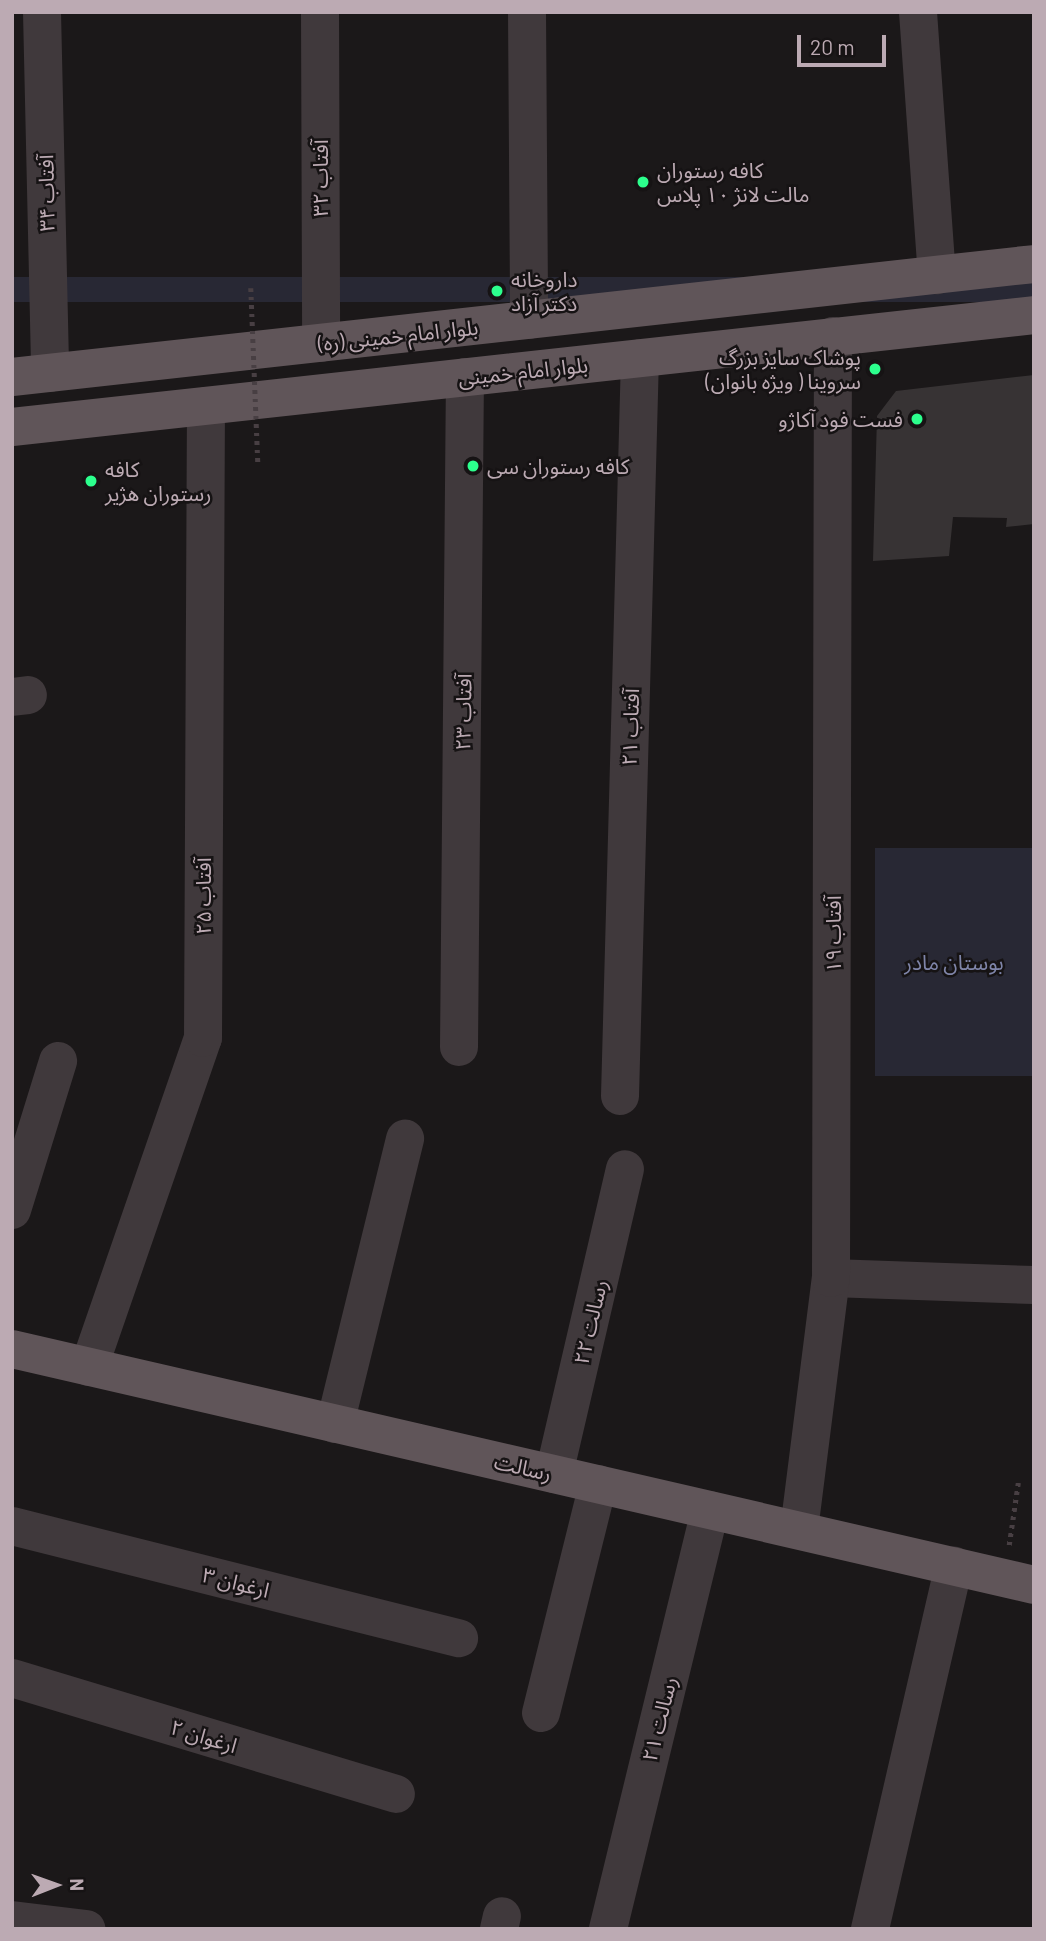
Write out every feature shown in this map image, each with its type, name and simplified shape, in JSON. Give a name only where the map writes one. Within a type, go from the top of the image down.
[{"type":"main road","name":"بلوار امام خمینی (ره)","points":[[12,377],[1034,264]]},
{"type":"main road","name":"بلوار امام خمینی","points":[[12,427],[1034,315]]},
{"type":"main road","name":"رسالت","points":[[12,1349],[1019,1581]]},
{"type":"street","name":"آفتاب ۳۴","points":[[42,12],[50,373]]},
{"type":"street","name":"آفتاب ۳۲","points":[[320,12],[321,343]]},
{"type":"street","points":[[527,12],[529,320]]},
{"type":"street","points":[[918,12],[937,275]]},
{"type":"street","name":"آفتاب ۱۹","points":[[799,1530],[831,1278],[833,336]]},
{"type":"street","name":"آفتاب ۲۱","points":[[620,1096],[640,358]]},
{"type":"street","name":"آفتاب ۲۳","points":[[460,1046],[465,377]]},
{"type":"street","name":"آفتاب ۲۵","points":[[89,1367],[203,1038],[206,406]]},
{"type":"street","points":[[12,1210],[58,1061]]},
{"type":"street","points":[[335,1423],[405,1138]]},
{"type":"street","name":"رسالت ۲۲","points":[[554,1474],[625,1169]]},
{"type":"street","points":[[831,1278],[1034,1285]]},
{"type":"street","points":[[541,1713],[598,1484]]},
{"type":"street","name":"رسالت ۲۱","points":[[608,1929],[710,1510]]},
{"type":"street","name":"ارغوان ۳","points":[[12,1526],[459,1638]]},
{"type":"street","points":[[870,1929],[954,1566]]},
{"type":"street","name":"ارغوان ۲","points":[[12,1678],[396,1794]]},
{"type":"street","points":[[12,1920],[86,1929]]},
{"type":"path","points":[[251,288],[258,465]]},
{"type":"path","points":[[1018,1483],[1019,1581]]},
{"type":"green space","points":[[12,277],[1034,277],[1034,302],[12,302]]},
{"type":"green space","name":"بوستان مادر","points":[[875,848],[1034,848],[1034,1076],[875,1076]]},
{"type":"building","points":[[1034,375],[1034,524],[1006,527],[1007,518],[953,517],[949,556],[873,561],[877,416],[896,391]]},
{"type":"place","name":"کافه رستوران مالت لانژ ۱۰ پلاس","points":[[643,182]]},
{"type":"place","name":"داروخانه دکتر آزاد","points":[[497,291]]},
{"type":"place","name":"پوشاک سایز بزرگ سروینا ( ویژه بانوان)","points":[[875,369]]},
{"type":"place","name":"فست فود آکاژو","points":[[917,419]]},
{"type":"place","name":"کافه رستوران سی","points":[[473,466]]},
{"type":"place","name":"کافه رستوران هژیر","points":[[91,481]]}]
